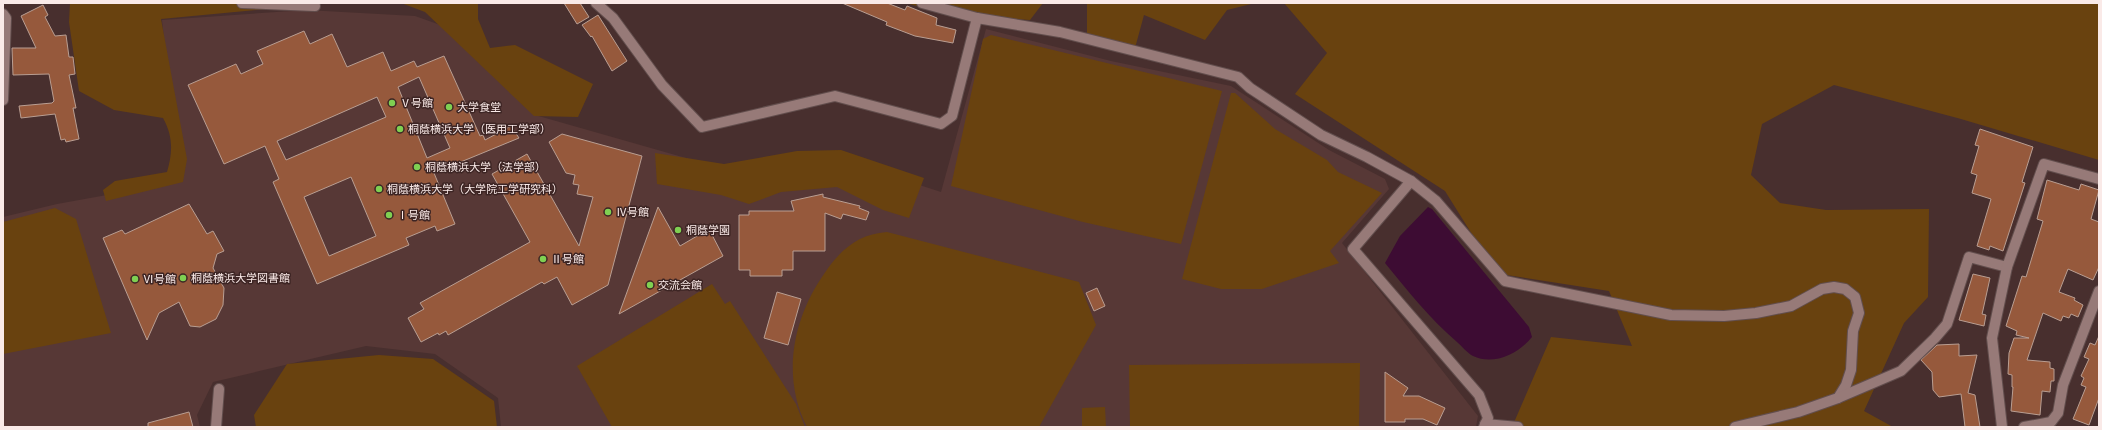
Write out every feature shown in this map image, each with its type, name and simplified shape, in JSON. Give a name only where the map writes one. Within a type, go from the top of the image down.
[{"type":"street","points":[[242,3],[316,6]]},
{"type":"street","points":[[596,3],[613,18],[662,85],[702,127],[835,96],[941,124],[952,116],[977,18]]},
{"type":"street","points":[[922,3],[977,18],[1060,32],[1238,77],[1250,88],[1321,135],[1345,148],[1367,157],[1411,181],[1436,201],[1505,281],[1679,315],[1724,316],[1756,313],[1791,306],[1822,290],[1834,287],[1845,289],[1855,297],[1859,313],[1853,331],[1851,370],[1846,385],[1838,398]]},
{"type":"street","points":[[3,14],[6,18],[3,100]]},
{"type":"street","points":[[2002,427],[1992,338],[2007,267],[2044,164],[2099,179]]},
{"type":"street","points":[[1411,181],[1352,249],[1479,395],[1488,418],[1485,425],[1518,427]]},
{"type":"street","points":[[1736,427],[1798,412],[1838,398],[1901,371],[1948,324],[1969,257],[2007,267]]},
{"type":"street","points":[[2024,427],[2051,422],[2058,413],[2063,385],[2099,291]]},
{"type":"street","points":[[216,427],[219,389]]},
{"type":"shaded area","points":[[70,3],[332,3],[161,19],[187,159],[183,182],[106,201],[103,190],[115,181],[167,172],[171,151],[169,131],[163,118],[114,110],[79,91],[69,22]]},
{"type":"shaded area","points":[[401,3],[478,3],[478,19],[490,48],[515,45],[593,84],[578,117],[534,116],[425,12]]},
{"type":"shaded area","points":[[906,3],[1043,3],[1030,20],[945,14]]},
{"type":"shaded area","points":[[1085,3],[1255,3],[1227,10],[1205,40],[1144,15],[1135,48],[1087,34],[1087,4]]},
{"type":"shaded area","points":[[1284,3],[2099,3],[2099,160],[1961,119],[1834,85],[1762,124],[1751,175],[1780,203],[1826,210],[1929,209],[1928,297],[1904,323],[1864,411],[1893,427],[1512,427],[1551,337],[1632,346],[1609,291],[1507,275],[1475,239],[1445,191],[1295,94],[1327,53]]},
{"type":"shaded area","name":"桐蔭学園","points":[[306,10],[415,16],[457,31],[535,115],[728,170],[849,162],[941,192],[986,29],[1111,61],[1231,86],[1329,150],[1385,179],[1389,189],[1342,243],[1478,416],[1476,427],[501,427],[498,398],[435,354],[366,346],[213,382],[197,415],[200,427],[3,427],[3,217],[57,204],[179,182],[162,20]]},
{"type":"shaded area","points":[[991,35],[1222,91],[1181,244],[1083,222],[951,186],[983,39]]},
{"type":"shaded area","points":[[1231,93],[1235,93],[1275,129],[1327,160],[1338,172],[1382,193],[1330,251],[1339,263],[1262,289],[1221,289],[1182,279]]},
{"type":"shaded area","points":[[841,150],[924,178],[909,218],[883,210],[837,187],[781,192],[749,204],[721,195],[657,184],[655,153],[724,164],[797,151]]},
{"type":"shaded area","points":[[1428,207],[1432,209],[1529,327],[1532,337],[1527,343],[1513,353],[1497,359],[1489,360],[1471,355],[1428,314],[1385,263],[1400,236]]},
{"type":"shaded area","points":[[55,208],[76,219],[111,333],[3,354],[3,222]]},
{"type":"shaded area","points":[[887,232],[1079,282],[1096,325],[1039,427],[807,427],[799,408],[794,388],[793,368],[794,348],[798,329],[805,309],[813,291],[824,274],[843,251],[867,236]]},
{"type":"shaded area","points":[[712,284],[725,304],[730,301],[796,404],[805,427],[612,427],[577,366]]},
{"type":"shaded area","points":[[379,355],[433,359],[494,401],[497,427],[256,427],[254,415],[287,364]]},
{"type":"shaded area","points":[[1360,363],[1359,427],[1130,427],[1129,365]]},
{"type":"shaded area","points":[[1105,407],[1106,427],[1082,427],[1082,408]]},
{"type":"building","points":[[564,3],[580,3],[589,17],[577,24]]},
{"type":"building","points":[[842,3],[887,3],[905,10],[907,6],[937,18],[936,25],[956,30],[953,43],[915,36],[886,25],[887,22]]},
{"type":"building","points":[[43,5],[48,15],[45,17],[55,36],[66,35],[69,57],[73,57],[75,74],[69,75],[76,108],[73,108],[79,139],[66,142],[65,139],[61,140],[55,114],[21,118],[19,106],[52,103],[54,101],[49,74],[13,75],[12,48],[36,48],[21,16]]},
{"type":"building","points":[[598,15],[627,61],[612,71],[592,36],[591,37],[582,25]]},
{"type":"building","points":[[304,31],[310,44],[332,34],[347,67],[383,52],[391,71],[414,61],[417,67],[444,56],[480,136],[483,135],[485,140],[511,126],[519,138],[434,173],[455,224],[437,231],[435,226],[406,238],[409,245],[317,284],[273,182],[279,179],[265,146],[224,164],[188,85],[236,64],[241,74],[263,64],[257,51]],"holes":[[[419,77],[450,148],[427,158],[398,87]],[[377,97],[386,117],[286,160],[277,141]],[[351,177],[376,236],[329,256],[304,197]]]},
{"type":"building","points":[[1980,129],[2033,147],[2022,182],[2025,183],[2003,251],[1990,246],[1989,250],[1977,246],[1991,199],[1972,193],[1977,175],[1971,173],[1979,146],[1975,145]]},
{"type":"building","points":[[562,134],[642,156],[608,285],[572,305],[557,277],[544,284],[542,282],[448,335],[446,331],[439,335],[438,333],[421,342],[408,318],[424,309],[420,303],[530,242],[492,174],[527,154],[579,246],[593,197],[577,194],[579,185],[573,184],[575,175],[566,173],[549,142]]},
{"type":"building","points":[[2047,180],[2079,190],[2081,184],[2099,190],[2091,219],[2099,222],[2099,267],[2093,280],[2068,269],[2059,292],[2075,298],[2074,300],[2083,305],[2078,317],[2071,314],[2069,318],[2063,316],[2061,321],[2043,313],[2027,360],[2050,362],[2050,368],[2054,369],[2054,381],[2051,381],[2050,392],[2042,391],[2040,415],[2011,411],[2013,387],[2012,375],[2008,374],[2009,353],[2014,338],[2029,338],[2016,335],[2017,331],[2006,326],[2022,276],[2026,277],[2043,221],[2037,219]]},
{"type":"building","points":[[823,194],[823,197],[860,206],[859,208],[869,212],[866,220],[843,214],[841,219],[825,213],[825,251],[793,251],[793,270],[782,270],[782,276],[750,276],[750,270],[739,270],[739,215],[749,215],[749,211],[794,211],[791,201]]},
{"type":"building","points":[[189,204],[207,234],[213,231],[224,251],[217,254],[213,268],[224,288],[223,305],[216,319],[200,327],[190,326],[179,302],[159,313],[147,340],[103,238],[122,230],[125,234]]},
{"type":"building","name":"交流会館","points":[[658,207],[680,246],[709,229],[723,256],[619,314]]},
{"type":"building","points":[[1973,274],[1990,278],[1982,314],[1986,315],[1984,326],[1959,320]]},
{"type":"building","points":[[1097,288],[1105,306],[1094,311],[1086,293]]},
{"type":"building","points":[[777,292],[801,299],[788,345],[764,338]]},
{"type":"building","points":[[2099,336],[2099,398],[2089,425],[2073,419],[2086,387],[2081,385],[2084,378],[2081,376],[2089,359],[2084,357],[2090,343],[2095,345]]},
{"type":"building","points":[[1959,344],[1959,356],[1977,355],[1968,393],[1975,395],[1980,427],[1965,427],[1961,394],[1939,397],[1933,390],[1932,372],[1921,360],[1937,345]]},
{"type":"building","points":[[1385,372],[1408,388],[1403,396],[1419,396],[1445,408],[1437,425],[1423,419],[1405,419],[1405,422],[1385,422]]},
{"type":"building","points":[[189,412],[193,427],[148,427],[148,423]]},
{"type":"place","name":"Ⅴ号館","points":[[392,103]]},
{"type":"place","name":"大学食堂","points":[[449,107]]},
{"type":"place","name":"桐蔭横浜大学（医用工学部）","points":[[400,129]]},
{"type":"place","name":"桐蔭横浜大学（法学部）","points":[[417,167]]},
{"type":"place","name":"桐蔭横浜大学（大学院工学研究科）","points":[[379,189]]},
{"type":"place","name":"Ⅳ号館","points":[[608,212]]},
{"type":"place","name":"Ⅰ号館","points":[[389,215]]},
{"type":"place","name":"桐蔭学園","points":[[678,230]]},
{"type":"place","name":"Ⅱ号館","points":[[543,259]]},
{"type":"place","name":"桐蔭横浜大学図書館","points":[[183,278]]},
{"type":"place","name":"Ⅵ号館","points":[[135,279]]},
{"type":"place","name":"交流会館","points":[[650,285]]}]
